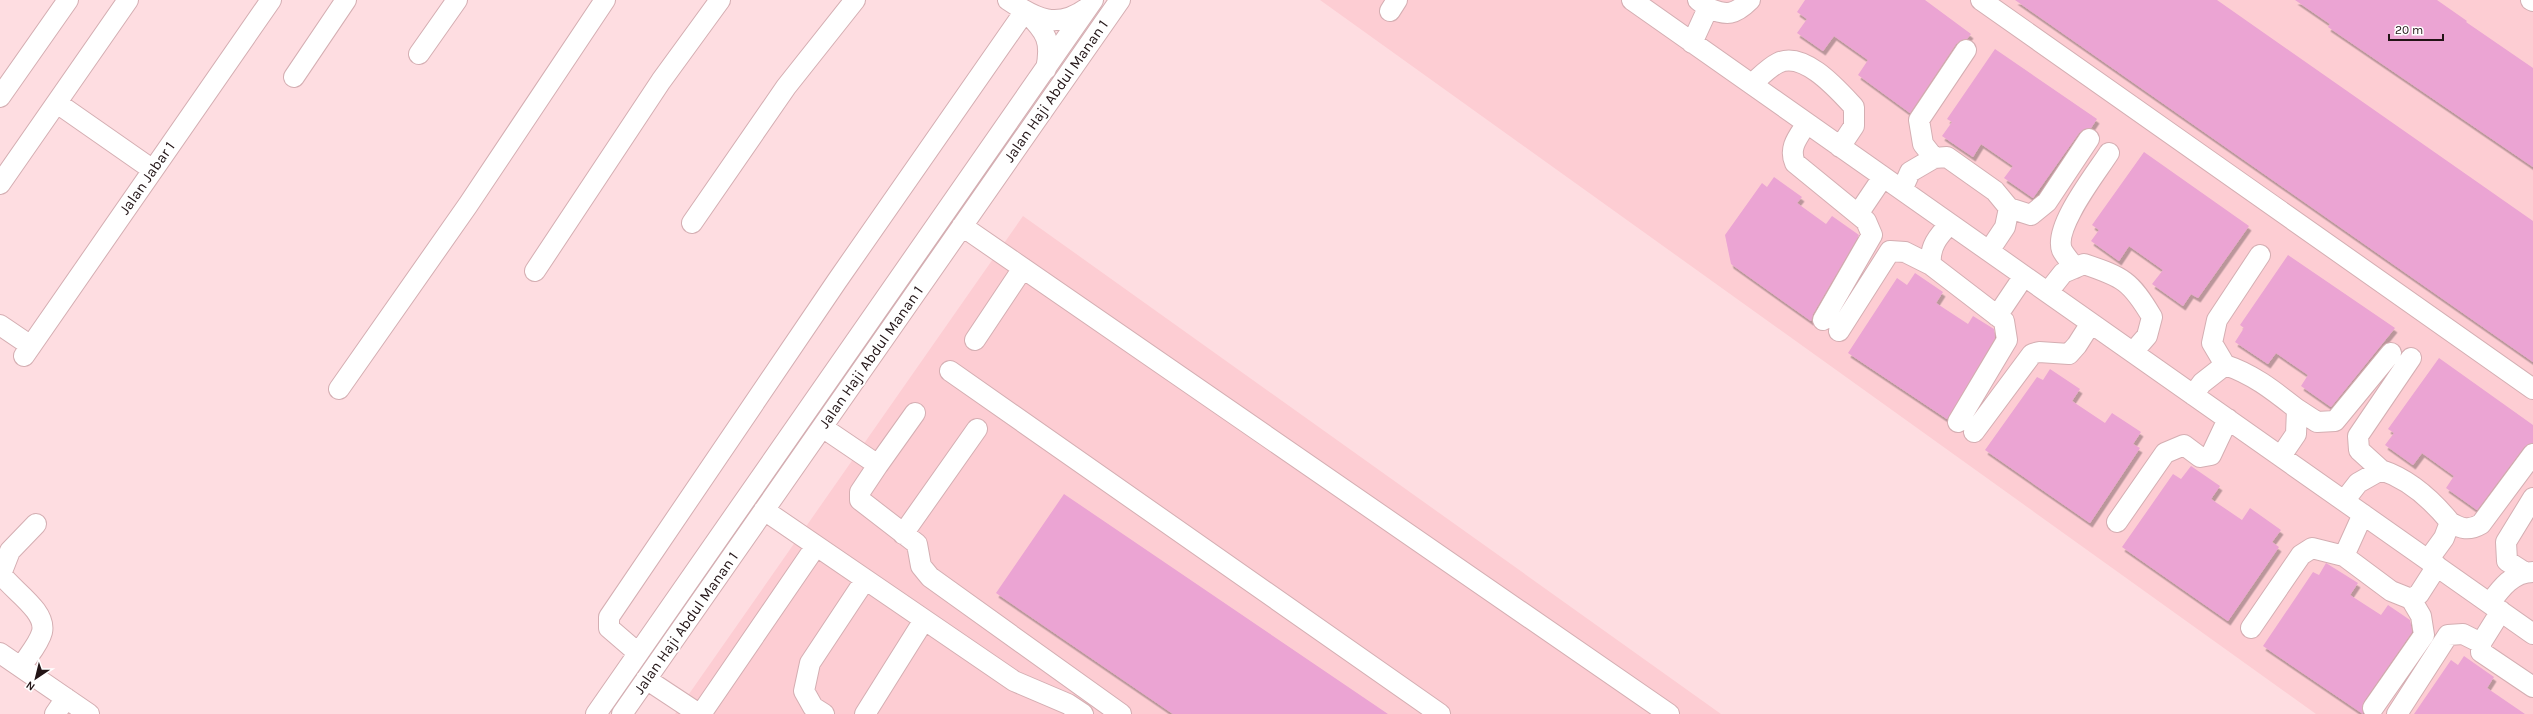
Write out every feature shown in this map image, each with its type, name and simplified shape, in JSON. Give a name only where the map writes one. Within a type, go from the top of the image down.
[{"type":"street","points":[[0,97],[68,0]]},
{"type":"street","points":[[0,184],[128,0]]},
{"type":"street","name":"Jalan Jabar 1","points":[[0,325],[28,351],[271,0]]},
{"type":"street","points":[[294,77],[346,0]]},
{"type":"street","points":[[419,54],[457,0]]},
{"type":"street","points":[[339,390],[472,199],[605,0]]},
{"type":"street","points":[[535,271],[661,81],[720,0]]},
{"type":"street","points":[[692,223],[786,87],[855,0]]},
{"type":"street","points":[[1008,0],[1025,12],[1042,19],[1059,21],[1076,16],[1091,3]]},
{"type":"street","name":"Jalan Haji Abdul Manan 1","points":[[622,714],[1120,0]]},
{"type":"street","points":[[1632,0],[2533,634]]},
{"type":"street","points":[[1692,43],[1703,4],[1723,14],[1740,10],[1750,0]]},
{"type":"street","points":[[1981,0],[2533,388]]},
{"type":"street","name":"Jalan Haji Abdul Manan 1","points":[[596,714],[628,645],[1046,70],[1091,3]]},
{"type":"street","points":[[1025,12],[1048,38],[1049,55],[1046,70]]},
{"type":"street","points":[[628,645],[609,628],[608,617],[837,281],[1025,12]]},
{"type":"street","points":[[1934,158],[1923,144],[1919,120],[1966,50]]},
{"type":"street","points":[[1752,84],[1779,62],[1792,61],[1814,69],[1833,84],[1854,107],[1854,126],[1840,146]]},
{"type":"street","points":[[57,103],[153,170]]},
{"type":"street","points":[[1807,123],[1793,146],[1792,157],[1795,163],[1866,221],[1872,235],[1823,320]]},
{"type":"street","points":[[1902,190],[1910,172],[1934,158],[1947,157],[1995,191],[2009,208],[2031,215],[2047,202],[2090,139]]},
{"type":"street","points":[[2075,268],[2062,249],[2063,229],[2076,202],[2110,152]]},
{"type":"street","points":[[1858,214],[1883,177]]},
{"type":"street","points":[[1989,251],[2005,227],[2009,208]]},
{"type":"street","points":[[1931,265],[1930,253],[1938,236],[1950,224]]},
{"type":"street","points":[[962,226],[1669,714]]},
{"type":"street","points":[[1839,331],[1890,251],[1905,252],[1931,265],[2004,321],[2007,340],[1966,427],[2032,354],[2039,352],[2069,354],[2078,346],[2091,323]]},
{"type":"street","points":[[2260,255],[2218,320],[2212,343],[2224,365],[2245,372],[2317,422],[2336,421],[2391,353]]},
{"type":"street","points":[[2048,292],[2063,273],[2084,264],[2116,275],[2138,293],[2152,317],[2147,336],[2133,352]]},
{"type":"street","points":[[975,340],[1023,268]]},
{"type":"street","points":[[1997,316],[2024,276]]},
{"type":"street","points":[[2411,358],[2358,436],[2359,450],[2381,470],[2413,487],[2436,505],[2450,522],[2461,529],[2474,529],[2481,524],[2533,454]]},
{"type":"street","points":[[2194,395],[2202,383],[2224,365]]},
{"type":"street","points":[[950,371],[1440,714]]},
{"type":"street","points":[[2281,456],[2296,434],[2297,409]]},
{"type":"street","points":[[915,413],[860,492],[860,500],[918,547],[921,566],[930,578],[1120,714]]},
{"type":"street","points":[[2117,522],[2165,453],[2184,445],[2200,457],[2211,455],[2228,419]]},
{"type":"street","points":[[822,427],[878,465]]},
{"type":"street","points":[[903,534],[978,429]]},
{"type":"street","points":[[2344,501],[2358,482],[2381,470]]},
{"type":"street","points":[[2528,572],[2507,561],[2506,542],[2533,498]]},
{"type":"street","points":[[764,510],[1014,681],[1068,704],[1083,714]]},
{"type":"street","points":[[2344,556],[2363,514]]},
{"type":"street","points":[[2411,599],[2419,594],[2450,522]]},
{"type":"street","points":[[21,668],[42,633],[42,619],[34,608],[9,586],[1,574],[10,551],[36,524]]},
{"type":"street","points":[[646,679],[700,714],[816,546]]},
{"type":"street","points":[[2251,628],[2301,555],[2312,548],[2344,556],[2391,591],[2411,599],[2421,616],[2424,634],[2373,708]]},
{"type":"street","points":[[2528,572],[2503,585],[2481,643],[2481,652],[2533,687]]},
{"type":"street","points":[[824,714],[813,707],[804,690],[810,663],[865,580]]},
{"type":"street","points":[[865,714],[924,620]]},
{"type":"street","points":[[2397,714],[2448,635],[2463,634],[2481,643]]},
{"type":"street","points":[[0,653],[21,668],[61,706],[89,714]]},
{"type":"shaded area","points":[[1320,0],[2533,0],[2533,714],[2316,714]]},
{"type":"shaded area","points":[[1023,216],[1721,714],[675,714]]},
{"type":"building","points":[[1805,0],[1925,0],[1971,34],[1967,39],[1956,44],[1910,113],[1858,75],[1868,60],[1834,36],[1823,51],[1797,33],[1807,19],[1797,12]]},
{"type":"building","points":[[2015,0],[2217,0],[2533,221],[2533,362]]},
{"type":"building","points":[[2295,0],[2437,0],[2467,21],[2466,22],[2533,68],[2533,167],[2328,27],[2330,24]]},
{"type":"building","points":[[1995,49],[2097,119],[2091,128],[2084,129],[2079,133],[2033,198],[2004,178],[2013,166],[1981,144],[1973,157],[1942,136],[1952,122],[1947,119]]},
{"type":"building","points":[[2144,152],[2249,226],[2198,298],[2191,294],[2183,306],[2152,284],[2163,270],[2129,246],[2119,261],[2091,241],[2099,230],[2092,225]]},
{"type":"building","points":[[1774,177],[1802,197],[1797,203],[1826,224],[1832,216],[1859,235],[1813,314],[1811,321],[1731,264],[1725,235],[1762,183],[1767,187]]},
{"type":"building","points":[[2288,255],[2395,328],[2331,407],[2301,386],[2308,375],[2276,353],[2268,364],[2235,342],[2244,328],[2240,325]]},
{"type":"building","points":[[1915,273],[1943,292],[1936,303],[1968,324],[1973,316],[1994,329],[1995,338],[1947,419],[1848,353],[1897,278],[1907,285]]},
{"type":"building","points":[[2439,358],[2533,425],[2533,443],[2524,447],[2477,510],[2446,488],[2454,476],[2422,453],[2413,465],[2385,445],[2394,433],[2388,429]]},
{"type":"building","points":[[2050,369],[2080,389],[2072,401],[2105,423],[2112,413],[2141,432],[2133,444],[2140,448],[2090,523],[1985,450],[2037,377],[2043,380]]},
{"type":"building","points":[[2191,466],[2220,486],[2211,499],[2242,520],[2250,508],[2281,530],[2272,542],[2279,547],[2228,621],[2122,547],[2173,474],[2181,479]]},
{"type":"building","points":[[1064,494],[1388,714],[1173,714],[996,593]]},
{"type":"building","points":[[2326,563],[2358,583],[2350,595],[2381,615],[2388,605],[2410,620],[2412,632],[2364,701],[2362,707],[2363,714],[2263,646],[2313,572],[2319,575]]},
{"type":"building","points":[[2464,656],[2494,677],[2487,688],[2525,714],[2414,714],[2451,660],[2458,665]]}]
